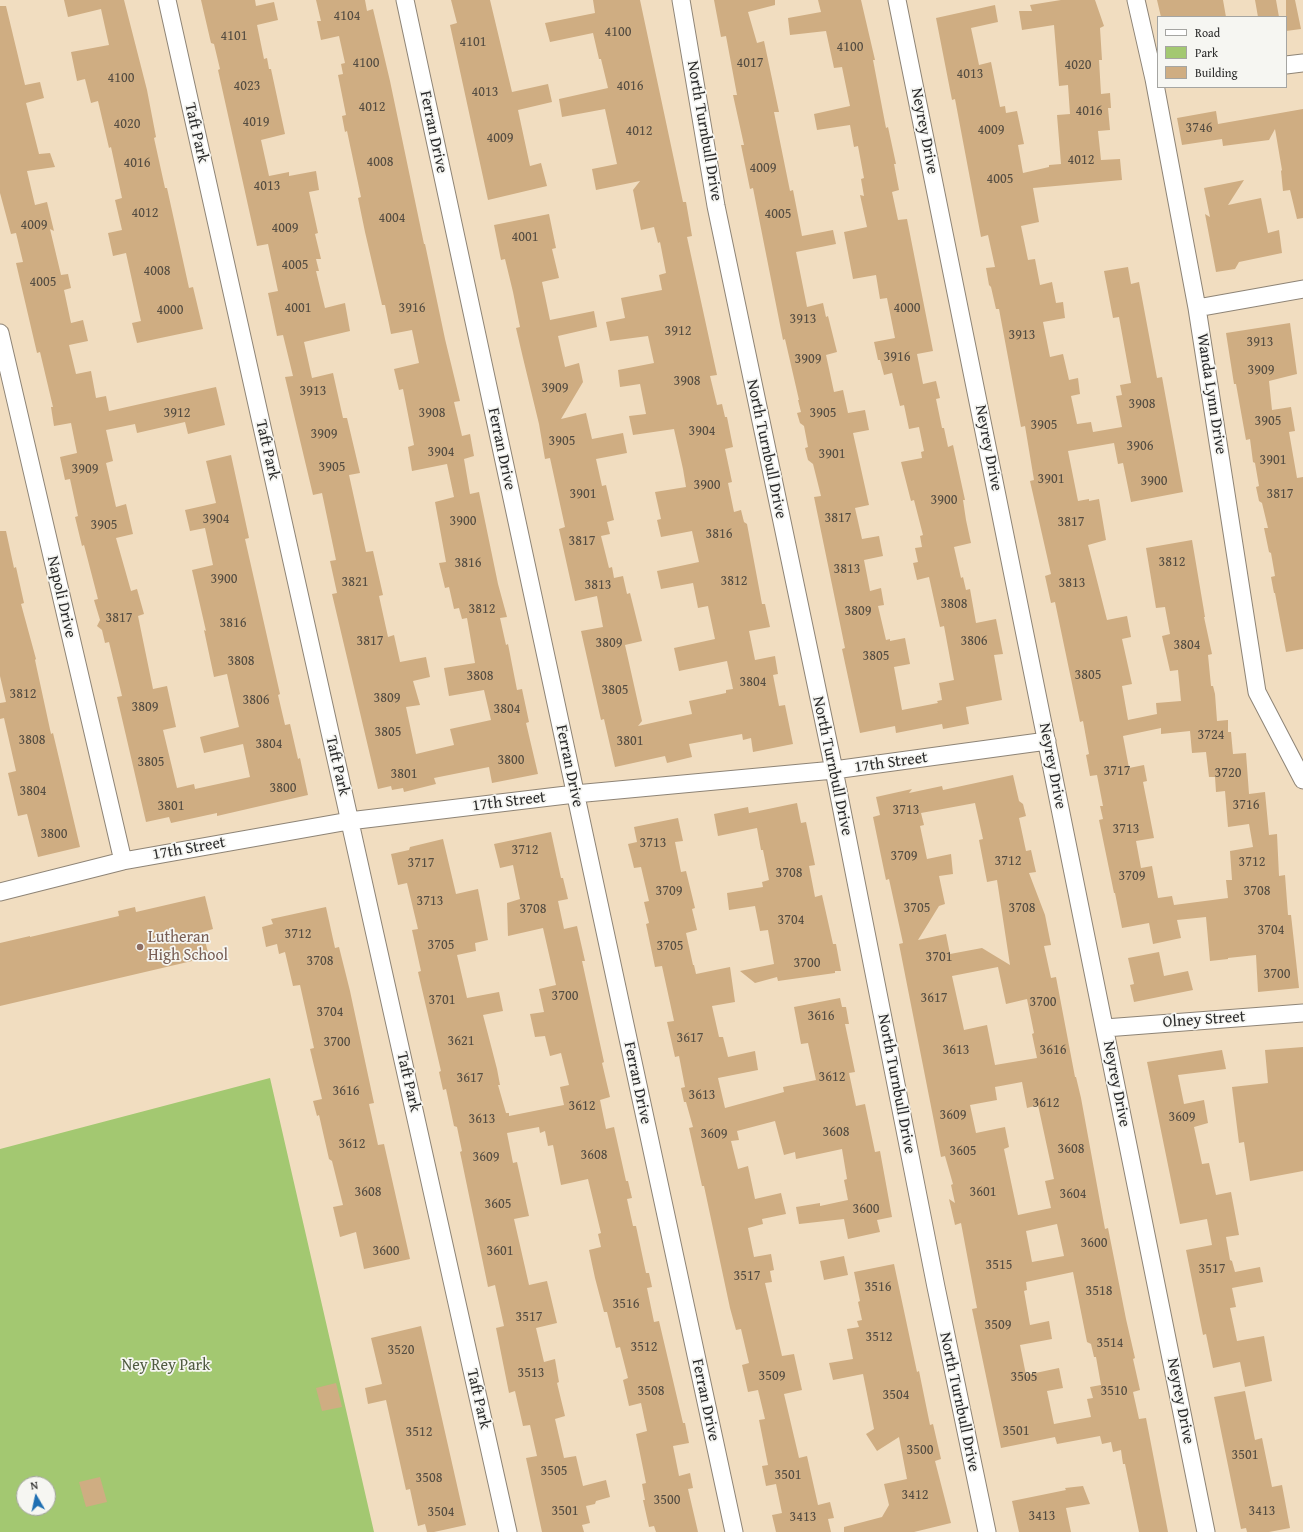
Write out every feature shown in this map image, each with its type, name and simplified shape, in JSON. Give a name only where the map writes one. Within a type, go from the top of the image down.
[{"type":"street","name":"Taft Park","points":[[167,0],[508,1532]]},
{"type":"street","name":"Ferran Drive","points":[[405,0],[734,1532]]},
{"type":"street","name":"North Turnbull Drive","points":[[681,0],[716,206],[834,770],[936,1287],[987,1532]]},
{"type":"street","name":"Neyrey Drive","points":[[897,0],[1206,1532]]},
{"type":"street","name":"Wanda Lynn Drive","points":[[1136,0],[1156,79]]},
{"type":"street","points":[[1287,65],[1303,63]]},
{"type":"street","name":"Wanda Lynn Drive","points":[[1158,88],[1197,308],[1256,692],[1303,780]]},
{"type":"street","points":[[1197,308],[1303,288]]},
{"type":"street","name":"Napoli Drive","points":[[0,333],[123,861]]},
{"type":"street","name":"17th Street","points":[[0,892],[123,861],[350,821],[575,794],[834,770],[1047,741]]},
{"type":"street","name":"Olney Street","points":[[1105,1028],[1303,1012]]},
{"type":"green space","name":"Ney Rey Park","points":[[270,1078],[374,1532],[0,1532],[0,1149]]},
{"type":"building","points":[[64,0],[124,0],[147,90],[156,137],[154,138],[165,188],[167,188],[189,288],[193,287],[203,329],[137,343],[132,323],[141,321],[126,253],[113,256],[108,233],[122,230],[115,200],[122,198],[111,147],[109,148],[98,101],[91,103],[85,79],[77,81],[71,52],[109,45],[101,9],[68,17]]},
{"type":"building","points":[[201,0],[255,0],[256,6],[274,2],[278,20],[257,25],[264,59],[267,58],[269,69],[271,69],[285,134],[261,140],[269,176],[289,172],[289,176],[316,171],[319,190],[309,192],[318,233],[315,234],[321,259],[316,259],[319,271],[316,271],[325,308],[345,303],[350,331],[304,342],[312,378],[333,373],[343,418],[347,418],[360,473],[349,475],[366,552],[373,551],[383,595],[379,596],[388,637],[394,635],[400,662],[426,657],[430,677],[413,681],[420,705],[406,707],[416,754],[454,745],[450,729],[491,720],[484,690],[449,696],[444,668],[475,663],[467,618],[462,619],[459,608],[454,609],[449,587],[445,588],[439,563],[446,562],[435,502],[454,497],[447,464],[412,471],[408,447],[414,445],[403,389],[399,390],[394,369],[419,363],[412,330],[391,334],[385,305],[382,305],[358,198],[361,197],[347,131],[345,132],[342,116],[346,115],[338,75],[343,74],[341,64],[345,63],[339,36],[321,40],[317,21],[321,21],[316,0],[365,0],[367,11],[373,9],[390,81],[445,339],[460,401],[454,402],[462,436],[470,434],[474,456],[464,459],[470,494],[479,492],[498,584],[507,617],[500,618],[506,645],[508,644],[517,690],[522,689],[529,722],[526,723],[538,774],[492,783],[489,767],[434,778],[436,784],[404,792],[403,788],[392,790],[391,786],[378,789],[332,594],[337,593],[330,561],[336,560],[322,493],[313,495],[285,377],[293,376],[283,335],[277,336],[268,293],[278,291],[268,244],[257,246],[218,70],[220,69],[214,44],[211,43]]},
{"type":"building","points":[[451,0],[490,0],[512,92],[548,84],[552,102],[518,110],[530,166],[541,163],[547,186],[488,200],[450,25],[457,23]]},
{"type":"building","points":[[593,0],[640,0],[683,202],[686,202],[692,236],[687,237],[717,375],[710,376],[717,405],[722,404],[725,417],[727,417],[733,447],[725,449],[732,482],[728,483],[734,512],[741,510],[744,522],[747,524],[762,604],[765,604],[770,627],[749,631],[755,660],[775,656],[778,674],[773,675],[779,706],[785,705],[793,744],[753,752],[751,738],[743,740],[742,734],[689,744],[692,757],[667,763],[665,756],[615,767],[604,719],[601,720],[581,631],[603,627],[597,596],[575,601],[559,529],[565,527],[550,458],[545,459],[539,424],[516,328],[520,327],[513,292],[505,259],[501,260],[494,225],[549,214],[556,248],[552,249],[559,278],[542,282],[550,320],[594,311],[597,327],[558,336],[565,367],[579,363],[583,382],[561,419],[586,413],[592,439],[623,433],[627,453],[596,459],[602,486],[606,485],[614,520],[607,522],[610,534],[601,536],[609,568],[612,567],[614,578],[623,576],[627,594],[630,593],[642,641],[625,645],[642,721],[638,726],[692,714],[689,701],[726,693],[726,690],[733,689],[727,661],[679,671],[674,648],[715,639],[708,606],[698,608],[693,583],[661,589],[657,571],[699,562],[692,531],[661,537],[657,520],[661,519],[655,492],[686,487],[683,469],[674,429],[633,435],[629,416],[646,414],[640,384],[620,387],[618,370],[654,363],[648,336],[610,341],[606,322],[625,318],[621,298],[662,290],[659,275],[666,273],[660,242],[658,243],[654,227],[641,230],[633,190],[640,181],[596,190],[592,169],[617,164],[605,109],[562,117],[559,99],[608,88],[593,33],[550,42],[545,23],[595,13]]},
{"type":"building","points":[[714,0],[775,0],[775,5],[748,12],[757,43],[764,41],[779,112],[774,112],[790,191],[793,190],[802,236],[833,230],[836,244],[796,252],[807,307],[823,303],[826,317],[828,316],[837,352],[826,355],[834,392],[843,390],[848,413],[865,410],[869,430],[853,433],[869,505],[855,508],[862,539],[879,536],[883,556],[864,560],[870,591],[881,588],[884,605],[878,606],[886,640],[890,639],[890,641],[905,638],[910,664],[894,667],[902,710],[938,703],[937,701],[942,700],[939,683],[954,680],[944,626],[940,627],[929,577],[917,580],[913,563],[918,562],[915,548],[922,547],[920,536],[923,535],[914,500],[911,501],[901,462],[922,458],[921,452],[924,451],[919,427],[909,429],[904,405],[900,406],[892,373],[884,375],[880,360],[878,360],[874,342],[895,338],[887,298],[880,299],[876,275],[853,279],[844,232],[867,227],[860,195],[864,196],[861,179],[864,178],[858,146],[854,147],[850,125],[817,130],[814,114],[850,106],[842,67],[834,68],[826,31],[790,35],[788,18],[821,12],[818,0],[861,0],[875,60],[873,60],[886,128],[888,127],[896,164],[894,164],[899,190],[892,192],[898,220],[907,219],[933,351],[917,354],[923,384],[936,381],[940,398],[936,399],[942,428],[944,428],[948,447],[953,445],[965,500],[963,500],[971,543],[954,547],[961,578],[963,577],[966,590],[970,589],[976,623],[996,619],[1003,654],[994,655],[1002,700],[966,707],[969,724],[943,729],[942,724],[896,733],[895,726],[860,733],[842,649],[845,648],[814,497],[821,496],[813,464],[808,460],[805,448],[808,447],[804,426],[800,423],[797,413],[801,412],[799,400],[785,339],[783,340],[753,188],[750,189],[741,145],[744,145],[733,95],[737,95],[726,36],[721,37]]},
{"type":"building","points":[[1061,0],[1095,0],[1104,26],[1100,28],[1102,60],[1099,60],[1101,94],[1110,93],[1111,108],[1108,108],[1110,130],[1098,131],[1101,160],[1120,159],[1122,180],[1033,188],[1039,222],[1021,226],[1028,260],[1035,259],[1040,285],[1052,282],[1056,303],[1063,302],[1065,318],[1043,322],[1050,357],[1063,354],[1069,380],[1078,378],[1080,394],[1071,396],[1077,424],[1091,422],[1093,432],[1122,427],[1116,396],[1122,395],[1120,385],[1131,383],[1119,317],[1113,318],[1104,271],[1128,267],[1131,284],[1139,282],[1157,378],[1162,377],[1183,492],[1131,502],[1123,463],[1118,464],[1114,443],[1068,451],[1078,501],[1099,499],[1106,540],[1088,545],[1107,620],[1127,616],[1131,637],[1122,639],[1132,684],[1122,686],[1128,720],[1157,714],[1156,703],[1181,701],[1178,670],[1170,671],[1162,636],[1170,634],[1165,607],[1156,608],[1146,548],[1192,540],[1204,617],[1212,654],[1208,655],[1211,686],[1213,686],[1215,694],[1217,721],[1228,720],[1228,732],[1231,732],[1233,754],[1246,753],[1249,794],[1265,792],[1269,835],[1277,834],[1279,876],[1285,875],[1288,915],[1291,915],[1299,988],[1258,992],[1256,955],[1210,961],[1206,917],[1177,920],[1181,938],[1153,944],[1149,923],[1122,928],[1099,820],[1103,819],[1100,806],[1103,806],[1097,775],[1090,776],[1086,755],[1089,754],[1083,721],[1080,722],[1055,602],[1051,603],[1045,576],[1051,574],[1030,481],[1034,480],[1025,426],[1021,427],[999,309],[996,309],[991,287],[989,285],[986,268],[995,267],[988,235],[981,237],[955,99],[952,100],[936,18],[995,5],[998,22],[971,28],[979,65],[991,62],[1000,107],[1005,106],[1006,113],[1017,111],[1024,144],[1018,145],[1023,173],[1049,167],[1049,165],[1061,164],[1057,115],[1070,114],[1068,85],[1059,86],[1054,25],[1022,30],[1019,11],[1032,11],[1030,5]],"holes":[[[1161,728],[1161,734],[1190,731],[1192,753],[1206,752],[1209,777],[1215,777],[1216,792],[1225,791],[1228,827],[1249,824],[1253,847],[1230,851],[1232,880],[1226,880],[1228,898],[1174,905],[1172,896],[1158,898],[1152,866],[1141,868],[1136,841],[1154,838],[1143,782],[1147,781],[1144,765],[1129,768],[1123,736]]]},
{"type":"building","points":[[1157,0],[1223,0],[1226,16],[1161,16]]},
{"type":"building","points":[[1255,0],[1276,0],[1279,16],[1258,16]]},
{"type":"building","points":[[1286,0],[1295,0],[1301,29],[1287,31]]},
{"type":"building","points":[[0,6],[6,6],[25,85],[40,82],[44,98],[26,103],[39,154],[50,153],[55,167],[27,171],[35,205],[47,202],[54,231],[50,229],[61,275],[68,274],[71,288],[64,290],[71,323],[83,320],[88,341],[69,345],[76,374],[91,371],[96,398],[106,396],[109,411],[216,387],[225,425],[188,434],[185,422],[137,433],[135,424],[106,430],[113,461],[106,463],[116,507],[126,504],[133,534],[116,538],[131,591],[137,589],[144,614],[138,616],[153,689],[167,686],[176,727],[163,730],[177,788],[194,784],[195,789],[250,777],[243,744],[204,753],[200,737],[239,727],[227,674],[214,677],[204,630],[206,631],[192,570],[213,565],[205,528],[190,531],[185,510],[216,503],[206,461],[231,455],[249,538],[245,539],[280,694],[278,695],[285,725],[290,724],[298,759],[300,758],[308,795],[217,816],[217,813],[171,823],[169,817],[146,822],[117,697],[122,696],[109,642],[105,643],[102,630],[97,626],[100,620],[94,600],[98,599],[75,517],[78,516],[70,479],[65,480],[60,457],[77,453],[71,423],[54,426],[51,407],[53,407],[40,352],[37,353],[16,263],[23,262],[16,233],[11,234],[0,193]]},
{"type":"building","points":[[1303,109],[1303,218],[1297,219],[1290,190],[1283,191],[1282,170],[1275,129],[1269,140],[1223,146],[1222,139],[1182,145],[1177,118],[1216,111],[1218,124]]},
{"type":"building","points":[[1244,180],[1228,205],[1261,198],[1268,233],[1279,230],[1282,253],[1239,262],[1235,269],[1216,272],[1205,214],[1210,217],[1204,188]]},
{"type":"building","points":[[1290,323],[1297,374],[1269,381],[1272,410],[1291,407],[1295,431],[1289,432],[1297,478],[1303,477],[1303,649],[1286,652],[1271,577],[1275,576],[1271,553],[1269,552],[1264,528],[1268,528],[1262,503],[1259,501],[1256,487],[1259,486],[1255,463],[1253,462],[1250,439],[1246,440],[1236,384],[1234,384],[1226,333]]},
{"type":"building","points":[[0,531],[6,531],[14,568],[16,567],[24,603],[21,604],[36,659],[51,734],[53,733],[80,847],[38,857],[27,814],[18,816],[8,773],[16,771],[4,718],[0,719],[0,703],[6,702],[0,676]]},
{"type":"building","points":[[1013,775],[1019,801],[1023,804],[1026,816],[1019,818],[1026,851],[1031,850],[1036,872],[1029,873],[1045,915],[1051,945],[1044,946],[1051,978],[1056,977],[1075,1077],[1081,1098],[1105,1229],[1108,1228],[1135,1358],[1133,1359],[1140,1390],[1133,1392],[1139,1419],[1146,1418],[1168,1532],[1139,1532],[1121,1450],[1113,1452],[1111,1442],[1102,1444],[1100,1436],[1057,1444],[1055,1437],[1001,1448],[972,1309],[977,1308],[961,1223],[955,1225],[949,1199],[955,1203],[951,1185],[953,1184],[945,1156],[941,1157],[899,944],[903,943],[889,879],[886,880],[873,817],[880,815],[876,797],[912,789],[909,793],[942,786],[943,790]],"holes":[[[975,803],[983,839],[979,840],[987,882],[997,880],[1010,965],[982,948],[950,954],[946,934],[918,940],[939,906],[945,904],[939,876],[953,874],[951,854],[927,859],[920,826],[924,825],[921,813]],[[998,967],[1006,1004],[1027,999],[1034,1033],[1032,1034],[1037,1058],[995,1065],[987,1025],[964,1030],[952,976]],[[1022,1082],[1027,1108],[1038,1105],[1054,1179],[1045,1181],[1051,1208],[1018,1215],[1004,1149],[1009,1147],[1005,1127],[976,1133],[970,1105],[997,1100],[995,1087]],[[1057,1224],[1064,1256],[1032,1262],[1026,1231]],[[1073,1272],[1087,1342],[1091,1344],[1094,1357],[1096,1357],[1101,1385],[1090,1387],[1093,1398],[1087,1399],[1091,1417],[1054,1424],[1047,1391],[1063,1388],[1059,1368],[1026,1375],[1020,1345],[1052,1339],[1049,1321],[1030,1325],[1024,1291],[1027,1290],[1026,1282]]]},
{"type":"building","points":[[797,803],[801,823],[806,822],[815,865],[809,866],[815,897],[822,895],[833,944],[836,944],[841,971],[778,981],[777,977],[755,983],[740,971],[774,964],[768,930],[760,931],[755,906],[729,910],[727,893],[763,887],[762,882],[769,880],[763,850],[761,850],[757,828],[718,836],[714,814],[748,807],[749,813]]},
{"type":"building","points":[[678,818],[683,841],[675,842],[681,872],[686,871],[695,908],[692,909],[697,930],[686,933],[693,965],[696,974],[730,967],[735,1002],[712,1006],[719,1037],[723,1037],[728,1057],[755,1051],[758,1070],[718,1078],[725,1108],[784,1092],[783,1087],[816,1080],[808,1043],[801,1044],[794,1007],[840,998],[842,1007],[846,1007],[849,1024],[845,1024],[855,1072],[849,1073],[856,1106],[865,1104],[875,1152],[880,1151],[892,1217],[877,1220],[880,1232],[848,1239],[844,1219],[799,1224],[796,1207],[820,1203],[820,1206],[848,1200],[844,1180],[847,1179],[842,1149],[796,1159],[795,1152],[784,1155],[775,1121],[737,1131],[739,1140],[731,1141],[738,1169],[748,1166],[755,1199],[781,1193],[786,1214],[762,1219],[763,1224],[748,1228],[754,1257],[771,1254],[774,1270],[770,1271],[772,1282],[765,1283],[782,1356],[794,1354],[802,1390],[784,1394],[799,1458],[807,1456],[818,1505],[830,1502],[834,1518],[828,1519],[831,1532],[776,1532],[772,1515],[782,1513],[776,1484],[766,1486],[762,1466],[768,1465],[759,1420],[765,1419],[758,1390],[748,1392],[742,1365],[749,1363],[741,1329],[736,1330],[730,1308],[704,1186],[702,1186],[689,1128],[693,1127],[686,1102],[684,1102],[681,1088],[685,1087],[679,1056],[675,1057],[667,1022],[674,1021],[662,966],[655,967],[646,924],[649,923],[644,902],[649,901],[641,867],[634,868],[628,844],[637,842],[634,827]]},
{"type":"building","points":[[551,832],[561,878],[563,878],[568,899],[558,901],[564,929],[577,926],[585,961],[582,961],[604,1062],[602,1063],[610,1097],[600,1100],[606,1129],[614,1127],[626,1181],[628,1181],[632,1198],[627,1199],[633,1226],[636,1226],[646,1273],[649,1273],[652,1287],[647,1288],[654,1322],[659,1321],[683,1423],[685,1423],[689,1443],[673,1446],[679,1476],[690,1473],[693,1488],[688,1489],[698,1532],[656,1532],[654,1526],[649,1527],[643,1500],[645,1500],[642,1484],[646,1483],[636,1434],[647,1431],[641,1403],[629,1406],[623,1380],[628,1378],[620,1347],[616,1348],[607,1312],[604,1312],[595,1278],[589,1250],[601,1247],[598,1234],[601,1233],[588,1179],[561,1185],[553,1145],[548,1146],[545,1131],[540,1133],[539,1127],[507,1133],[513,1163],[517,1162],[529,1216],[514,1219],[529,1285],[547,1281],[557,1323],[536,1328],[544,1362],[555,1359],[559,1382],[557,1383],[565,1416],[555,1419],[564,1458],[576,1456],[583,1486],[606,1480],[610,1497],[596,1501],[595,1504],[586,1506],[590,1523],[582,1525],[584,1532],[542,1532],[526,1458],[537,1456],[530,1425],[523,1426],[515,1391],[509,1393],[496,1328],[504,1326],[495,1285],[488,1287],[460,1152],[462,1151],[457,1127],[454,1126],[446,1089],[443,1090],[439,1072],[441,1071],[418,972],[421,971],[412,930],[418,929],[407,883],[398,885],[391,854],[409,850],[410,847],[443,839],[456,894],[478,889],[488,940],[475,943],[476,951],[457,955],[467,998],[499,992],[503,1011],[483,1015],[497,1069],[500,1085],[498,1085],[506,1113],[509,1113],[509,1116],[564,1105],[560,1087],[569,1085],[561,1053],[550,1056],[545,1036],[535,1037],[530,1014],[544,1012],[539,989],[556,985],[543,928],[508,936],[507,903],[520,899],[513,865],[500,868],[494,844]]},
{"type":"building","points":[[205,896],[213,929],[203,932],[209,957],[0,1006],[0,943],[119,916],[118,911],[135,907],[136,912]]},
{"type":"building","points":[[326,907],[335,948],[339,947],[350,991],[374,1103],[369,1104],[378,1145],[384,1144],[410,1259],[364,1269],[356,1232],[340,1237],[333,1207],[343,1205],[332,1161],[329,1159],[319,1115],[317,1116],[313,1101],[322,1099],[310,1049],[314,1048],[300,985],[293,986],[285,952],[279,954],[277,944],[266,947],[262,927],[273,924],[271,919]]},
{"type":"building","points":[[1159,952],[1164,976],[1188,971],[1193,990],[1134,1002],[1130,985],[1134,984],[1128,958]]},
{"type":"building","points":[[1303,1047],[1303,1171],[1250,1181],[1244,1142],[1239,1143],[1232,1087],[1268,1083],[1265,1050]]},
{"type":"building","points":[[1222,1050],[1226,1069],[1178,1075],[1184,1104],[1204,1100],[1208,1123],[1194,1127],[1202,1164],[1209,1163],[1216,1195],[1231,1192],[1239,1235],[1226,1237],[1230,1260],[1232,1261],[1235,1272],[1260,1267],[1263,1282],[1232,1288],[1236,1307],[1230,1308],[1237,1341],[1264,1336],[1272,1381],[1245,1387],[1240,1362],[1213,1368],[1206,1334],[1203,1335],[1186,1250],[1212,1245],[1207,1219],[1180,1224],[1147,1062]]},
{"type":"building","points":[[844,1256],[848,1275],[824,1280],[820,1261]]},
{"type":"building","points":[[894,1264],[917,1372],[919,1371],[930,1425],[933,1424],[941,1459],[935,1461],[951,1523],[914,1532],[844,1532],[844,1527],[882,1517],[889,1505],[884,1484],[907,1479],[899,1437],[877,1451],[866,1434],[874,1429],[863,1374],[833,1380],[829,1363],[853,1359],[847,1329],[859,1327],[857,1321],[862,1320],[854,1272]]},
{"type":"building","points":[[421,1326],[466,1525],[434,1532],[427,1532],[425,1524],[418,1526],[410,1489],[406,1490],[386,1400],[368,1404],[365,1388],[382,1384],[371,1338]]},
{"type":"building","points":[[336,1383],[342,1407],[322,1411],[316,1388]]},
{"type":"building","points":[[1245,1391],[1255,1440],[1262,1438],[1272,1487],[1282,1485],[1290,1528],[1269,1532],[1247,1532],[1246,1528],[1241,1529],[1214,1397]]},
{"type":"building","points":[[100,1477],[107,1502],[86,1507],[79,1482]]},
{"type":"building","points":[[1083,1486],[1090,1504],[1066,1508],[1071,1532],[1019,1532],[1012,1501],[1066,1490],[1065,1488]]},
{"type":"place","name":"Lutheran High School","points":[[140,947]]}]
